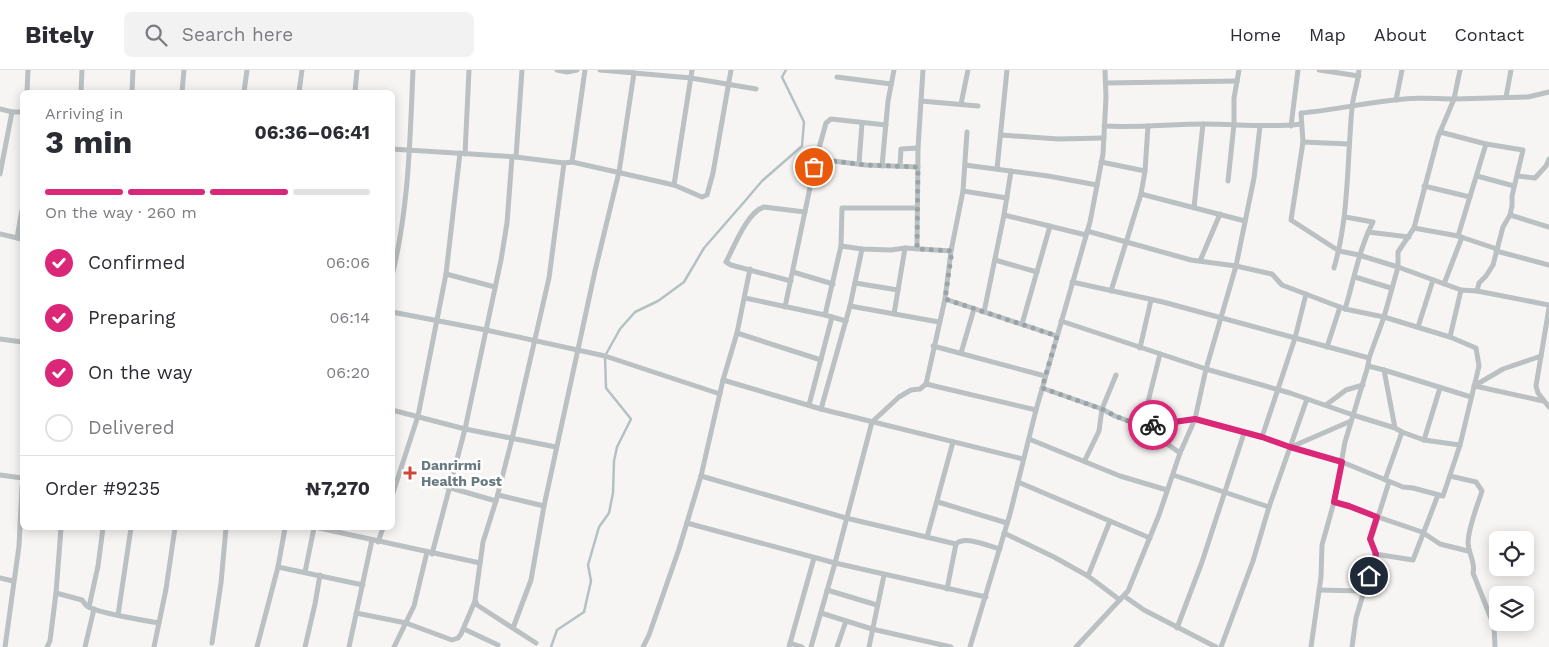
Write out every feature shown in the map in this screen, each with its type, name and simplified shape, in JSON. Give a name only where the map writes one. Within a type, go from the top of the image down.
[{"type":"street","points":[[27,90],[28,70]]},
{"type":"street","points":[[82,70],[82,90]]},
{"type":"street","points":[[132,90],[133,70]]},
{"type":"street","points":[[182,90],[184,70]]},
{"type":"street","points":[[244,90],[247,70]]},
{"type":"street","points":[[299,90],[302,70]]},
{"type":"street","points":[[355,90],[357,70]]},
{"type":"street","points":[[395,264],[401,240],[410,149],[413,70]]},
{"type":"street","points":[[395,487],[418,416],[446,274],[463,154],[470,70]]},
{"type":"street","points":[[394,647],[414,606],[465,429],[507,223],[522,70]]},
{"type":"street","points":[[557,70],[568,72],[577,70]]},
{"type":"street","points":[[572,162],[585,70]]},
{"type":"street","points":[[600,70],[691,78],[756,89]]},
{"type":"street","points":[[674,185],[692,70]]},
{"type":"street","points":[[395,149],[514,157],[564,163],[572,162],[674,185],[702,197],[707,195],[713,173],[731,70]]},
{"type":"street","points":[[882,166],[894,70]]},
{"type":"street","points":[[917,249],[918,148],[923,70]]},
{"type":"street","points":[[962,104],[968,70]]},
{"type":"street","points":[[998,170],[1007,70]]},
{"type":"street","points":[[970,647],[1000,549],[1042,388],[1087,233],[1104,138],[1106,70]]},
{"type":"street","points":[[1228,181],[1239,70]]},
{"type":"street","points":[[1291,126],[1298,70]]},
{"type":"street","points":[[1319,70],[1359,73],[1353,105],[1345,217],[1334,268]]},
{"type":"street","points":[[1396,100],[1402,70]]},
{"type":"street","points":[[1311,647],[1319,590],[1322,545],[1334,502],[1345,442],[1398,267],[1398,252],[1414,228],[1440,132],[1454,99],[1460,70]]},
{"type":"street","points":[[1506,97],[1511,70]]},
{"type":"street","points":[[512,628],[531,580],[556,447],[619,172],[634,73]]},
{"type":"street","points":[[837,77],[891,84]]},
{"type":"street","points":[[1106,82],[1237,82]]},
{"type":"street","points":[[1549,92],[1528,97],[1396,100],[1353,105],[1331,111],[1301,113],[1303,142],[1291,220],[1339,251],[1359,254],[1461,290],[1477,291],[1549,306],[1536,386],[1538,393],[1549,407]]},
{"type":"street","points":[[921,101],[978,106]]},
{"type":"street","points":[[0,108],[12,112],[20,112]]},
{"type":"street","points":[[0,174],[12,112]]},
{"type":"street","points":[[785,307],[816,159],[828,120],[886,125]]},
{"type":"street","points":[[859,164],[862,122]]},
{"type":"street","points":[[1104,126],[1203,124],[1291,126],[1301,124]]},
{"type":"street","points":[[1194,207],[1203,124]]},
{"type":"street","points":[[1111,291],[1141,194],[1145,171],[1148,126]]},
{"type":"street","points":[[1076,647],[1128,590],[1150,538],[1180,453],[1195,419],[1206,368],[1236,266],[1254,178],[1260,126]]},
{"type":"street","points":[[811,647],[872,422],[899,397],[911,390],[920,389],[926,384],[945,299],[963,191],[968,132]]},
{"type":"street","points":[[1440,132],[1486,144],[1523,150],[1514,186],[1510,215],[1503,228],[1493,265],[1479,283],[1477,291]]},
{"type":"street","points":[[1001,136],[1058,139],[1104,138]]},
{"type":"street","points":[[1303,142],[1350,144]]},
{"type":"street","points":[[1444,284],[1460,236],[1486,144]]},
{"type":"street","points":[[900,166],[902,149],[918,148]]},
{"type":"street","points":[[816,159],[882,166],[918,167]]},
{"type":"street","points":[[1517,176],[1535,178],[1546,166],[1549,159]]},
{"type":"street","points":[[1101,162],[1145,171]]},
{"type":"street","points":[[356,613],[406,623],[452,640],[458,638],[464,629],[475,600],[483,542],[497,498],[512,439],[549,278],[564,163]]},
{"type":"street","points":[[965,165],[1048,176],[1097,185]]},
{"type":"street","points":[[984,312],[1004,216],[1011,171]]},
{"type":"street","points":[[1477,176],[1514,186]]},
{"type":"street","points":[[1424,186],[1470,198]]},
{"type":"street","points":[[963,191],[1007,198]]},
{"type":"street","points":[[1141,194],[1245,221]]},
{"type":"street","points":[[791,281],[750,269],[731,266],[726,262],[750,218],[758,209],[764,207],[805,212]]},
{"type":"street","points":[[825,315],[841,246],[842,208],[917,208]]},
{"type":"street","points":[[1200,261],[1220,214]]},
{"type":"street","points":[[1510,215],[1549,227]]},
{"type":"street","points":[[1004,216],[1127,241],[1191,260],[1236,266],[1272,274],[1282,285],[1343,308],[1384,317],[1450,336],[1476,348],[1479,366],[1460,445],[1443,496],[1403,487],[1342,462],[1262,437],[1195,419],[1142,426]]},
{"type":"street","points":[[1327,346],[1355,278],[1359,254],[1373,222],[1345,217]]},
{"type":"street","points":[[1022,324],[1050,226]]},
{"type":"street","points":[[1414,228],[1460,236],[1496,250],[1549,265]]},
{"type":"street","points":[[1368,232],[1409,237]]},
{"type":"street","points":[[0,234],[20,239]]},
{"type":"street","points":[[841,246],[862,249],[891,250],[905,248],[952,251]]},
{"type":"street","points":[[894,314],[905,248]]},
{"type":"street","points":[[821,409],[850,306],[862,249]]},
{"type":"street","points":[[995,260],[1036,272]]},
{"type":"street","points":[[642,647],[649,635],[659,608],[701,476],[723,380],[737,333],[750,269]]},
{"type":"street","points":[[792,272],[832,284]]},
{"type":"street","points":[[446,274],[495,287]]},
{"type":"street","points":[[1355,278],[1391,288]]},
{"type":"street","points":[[1418,327],[1433,280]]},
{"type":"street","points":[[1072,282],[1152,300],[1369,358]]},
{"type":"street","points":[[855,283],[898,290]]},
{"type":"street","points":[[1450,336],[1461,290]]},
{"type":"street","points":[[1262,437],[1295,338],[1306,294]]},
{"type":"street","points":[[745,298],[846,321]]},
{"type":"street","points":[[945,299],[1057,336]]},
{"type":"street","points":[[1140,348],[1152,300]]},
{"type":"street","points":[[850,306],[939,322]]},
{"type":"street","points":[[961,353],[974,309]]},
{"type":"street","points":[[395,313],[605,356],[720,394]]},
{"type":"street","points":[[809,405],[832,317]]},
{"type":"street","points":[[1061,321],[1140,348],[1307,398],[1352,418],[1395,428],[1424,440],[1460,445]]},
{"type":"street","points":[[737,333],[821,360]]},
{"type":"street","points":[[0,339],[20,342]]},
{"type":"street","points":[[934,346],[1046,376]]},
{"type":"street","points":[[1142,426],[1160,354]]},
{"type":"street","points":[[1474,386],[1503,369],[1541,356]]},
{"type":"street","points":[[1368,366],[1471,397]]},
{"type":"street","points":[[1384,370],[1395,428]]},
{"type":"street","points":[[1085,460],[1099,430],[1102,409],[1116,375]]},
{"type":"street","points":[[723,380],[821,409],[1024,459]]},
{"type":"street","points":[[926,384],[1036,410]]},
{"type":"street","points":[[1326,405],[1346,390],[1363,385]]},
{"type":"street","points":[[1474,386],[1543,401]]},
{"type":"street","points":[[1042,388],[1102,409],[1142,426],[1180,453]]},
{"type":"street","points":[[1424,440],[1440,388]]},
{"type":"street","points":[[1221,647],[1253,561],[1269,507],[1307,398]]},
{"type":"street","points":[[395,411],[465,429],[556,447]]},
{"type":"street","points":[[1290,447],[1352,418]]},
{"type":"street","points":[[1352,647],[1356,618],[1376,554],[1370,539],[1402,432]]},
{"type":"street","points":[[1177,628],[1202,562],[1244,433]]},
{"type":"street","points":[[1029,439],[1085,460],[1120,476],[1167,490]]},
{"type":"street","points":[[927,537],[953,442]]},
{"type":"street","points":[[0,475],[20,478]]},
{"type":"street","points":[[701,476],[846,518],[956,544]]},
{"type":"street","points":[[1172,476],[1269,507]]},
{"type":"street","points":[[1450,476],[1476,482],[1482,491],[1468,539],[1468,551],[1475,568],[1473,573],[1494,626],[1495,647]]},
{"type":"street","points":[[423,480],[497,498],[544,506]]},
{"type":"street","points":[[1018,482],[1150,538]]},
{"type":"street","points":[[1376,554],[1413,560],[1422,532],[1438,494]]},
{"type":"street","points":[[938,502],[1007,523]]},
{"type":"street","points":[[1334,502],[1422,532],[1440,544],[1468,551]]},
{"type":"street","points":[[1088,576],[1110,521]]},
{"type":"street","points":[[687,523],[814,558],[986,597]]},
{"type":"street","points":[[5,647],[20,526]]},
{"type":"street","points":[[47,647],[50,641],[56,593],[61,530]]},
{"type":"street","points":[[84,647],[103,530]]},
{"type":"street","points":[[118,615],[131,530]]},
{"type":"street","points":[[154,647],[175,530]]},
{"type":"street","points":[[212,643],[221,583],[226,530]]},
{"type":"street","points":[[257,647],[278,567],[285,530]]},
{"type":"street","points":[[305,572],[314,530]]},
{"type":"street","points":[[339,530],[375,541],[480,563]]},
{"type":"street","points":[[349,647],[375,541],[382,530]]},
{"type":"street","points":[[1004,533],[1088,576],[1120,600]]},
{"type":"street","points":[[947,589],[956,544],[961,540],[1000,549]]},
{"type":"street","points":[[802,647],[789,645],[814,558]]},
{"type":"street","points":[[278,567],[363,585]]},
{"type":"street","points":[[305,647],[320,575]]},
{"type":"street","points":[[868,647],[884,575]]},
{"type":"street","points":[[0,578],[14,581]]},
{"type":"street","points":[[827,590],[877,605]]},
{"type":"street","points":[[1319,590],[1364,591]]},
{"type":"street","points":[[56,593],[82,600],[91,608],[159,623]]},
{"type":"street","points":[[1124,596],[1144,610],[1216,647]]},
{"type":"street","points":[[475,600],[477,606],[536,643]]},
{"type":"street","points":[[821,613],[872,629],[951,647]]},
{"type":"street","points":[[838,647],[846,621]]},
{"type":"street","points":[[464,629],[498,645]]},
{"type":"waterway","points":[[551,647],[557,630],[584,612],[591,581],[588,565],[599,527],[609,513],[613,493],[614,461],[617,447],[631,419],[606,388],[605,356],[620,329],[635,312],[658,301],[684,282],[704,248],[762,181],[802,146],[804,122],[782,77],[786,70]]},
{"type":"way so far","points":[[814,167],[816,159],[866,165],[918,167],[917,249],[952,251],[945,299],[1057,336],[1042,388],[1102,409],[1142,426],[1153,425]]},
{"type":"place","name":"Danrirmi Health Post","points":[[410,473]]},
{"type":"route","points":[[1153,425],[1195,419],[1262,437],[1342,462],[1334,502],[1377,517],[1370,539],[1376,554],[1369,576]]}]
